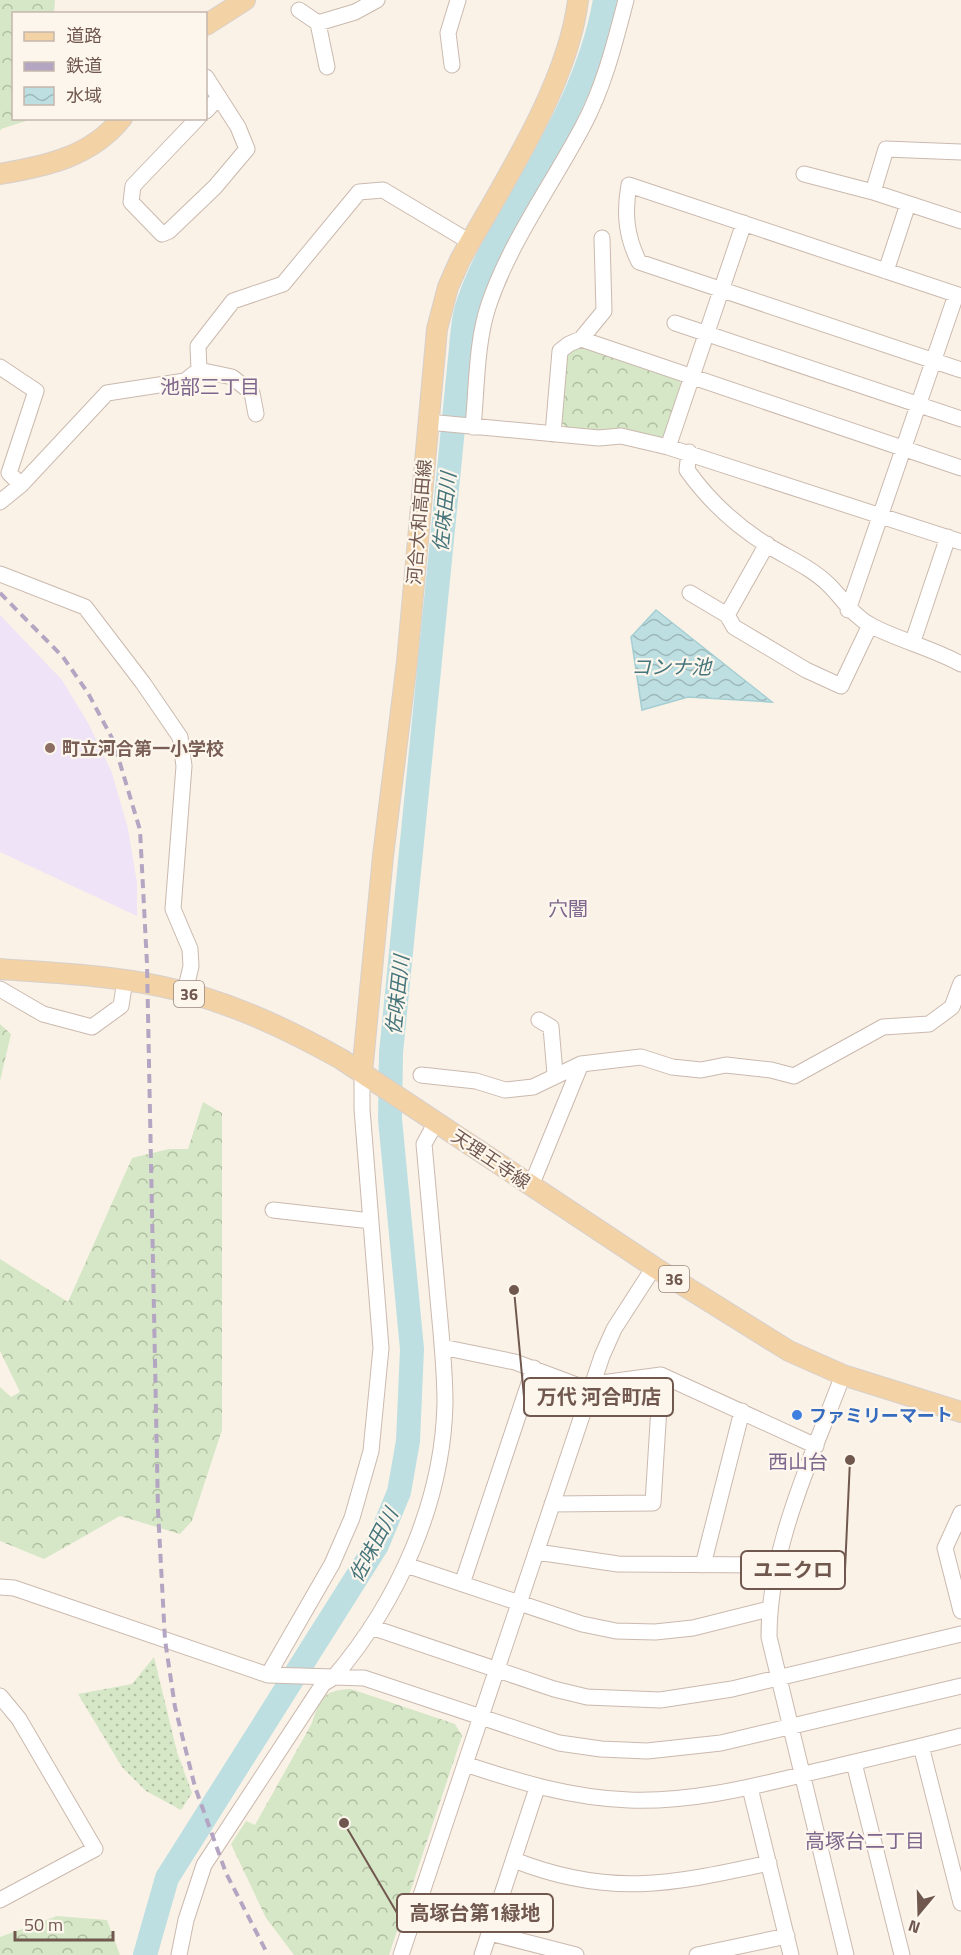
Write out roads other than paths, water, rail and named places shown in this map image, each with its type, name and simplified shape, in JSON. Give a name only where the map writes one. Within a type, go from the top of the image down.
[{"type":"main road","points":[[207,24],[245,0]]},
{"type":"main road","name":"河合大和高田線","points":[[368,1077],[383,856],[407,662],[435,338],[441,306],[470,242],[547,100],[572,32],[578,0]]},
{"type":"main road","points":[[0,174],[68,160],[92,146],[120,120]]},
{"type":"main road","name":"天理王寺線","points":[[0,969],[125,980],[185,992],[229,1006],[291,1032],[368,1077],[654,1267],[789,1351],[843,1376],[961,1412]]},
{"type":"street","points":[[318,22],[355,12],[376,0]]},
{"type":"street","points":[[452,65],[448,33],[458,0]]},
{"type":"street","points":[[473,427],[482,337],[489,305],[508,261],[585,123],[612,53],[626,0]]},
{"type":"street","points":[[299,10],[318,22],[327,67]]},
{"type":"street","points":[[196,120],[132,186],[131,202],[162,234],[169,231],[215,187],[247,149],[238,127],[207,79]]},
{"type":"street","points":[[207,110],[219,97]]},
{"type":"street","points":[[873,192],[886,149],[961,152]]},
{"type":"street","points":[[804,174],[873,192],[961,222]]},
{"type":"street","points":[[848,610],[918,405],[934,361],[959,296],[629,185],[625,212],[630,243],[639,262],[721,290],[934,361],[961,370]]},
{"type":"street","points":[[199,370],[198,346],[234,301],[283,284],[359,192],[383,190],[470,242]]},
{"type":"street","points":[[886,271],[908,204]]},
{"type":"street","points":[[668,447],[744,223]]},
{"type":"street","points":[[554,434],[560,351],[568,344],[581,339],[604,311],[602,238]]},
{"type":"street","points":[[675,323],[961,419]]},
{"type":"street","points":[[581,339],[961,468]]},
{"type":"street","points":[[0,367],[36,391],[9,473],[21,485]]},
{"type":"street","points":[[199,370],[232,377],[252,393],[256,414]]},
{"type":"street","points":[[0,502],[21,485],[107,393],[185,381],[199,370]]},
{"type":"street","points":[[428,422],[554,434],[621,436],[689,452],[954,540],[913,641]]},
{"type":"street","points":[[689,452],[687,470],[703,493],[738,526],[829,585],[848,610],[870,625],[913,641],[961,664]]},
{"type":"street","points":[[727,615],[766,544]]},
{"type":"street","points":[[0,574],[85,607],[143,683],[180,737],[184,766],[173,909],[190,949],[190,966],[185,992]]},
{"type":"street","points":[[690,593],[727,615],[734,627],[806,670],[841,686],[870,625]]},
{"type":"street","points":[[0,988],[43,1014],[92,1027],[121,1006],[125,980]]},
{"type":"street","points":[[421,1075],[476,1081],[505,1090],[533,1087],[555,1074],[580,1064],[641,1057],[672,1067],[701,1070],[726,1065],[771,1070],[794,1076],[883,1027],[929,1024],[952,1007],[961,983]]},
{"type":"street","points":[[539,1020],[551,1027],[555,1074]]},
{"type":"street","points":[[531,1186],[580,1064]]},
{"type":"street","points":[[272,1675],[336,1556],[352,1518],[372,1451],[381,1348],[362,1109],[368,1077]]},
{"type":"street","points":[[179,1955],[186,1920],[204,1864],[327,1676],[371,1627],[406,1565],[422,1524],[440,1450],[445,1403],[424,1144],[436,1122]]},
{"type":"street","points":[[273,1210],[371,1221]]},
{"type":"street","points":[[401,1955],[593,1385],[614,1329],[654,1267]]},
{"type":"street","points":[[442,1347],[534,1368],[579,1386],[661,1375],[816,1446]]},
{"type":"street","points":[[462,1584],[534,1368]]},
{"type":"street","points":[[552,1504],[653,1503],[661,1375]]},
{"type":"street","points":[[843,1376],[785,1533],[769,1609],[769,1637],[846,1955]]},
{"type":"street","points":[[703,1565],[742,1411]]},
{"type":"street","points":[[961,1513],[945,1548],[955,1563],[961,1611]]},
{"type":"street","points":[[537,1552],[618,1564],[777,1565]]},
{"type":"street","points":[[406,1565],[582,1624],[616,1630],[655,1632],[693,1628],[769,1609]]},
{"type":"street","points":[[0,1587],[14,1588],[272,1675],[364,1678],[559,1743],[601,1749],[647,1751],[710,1745],[961,1686]]},
{"type":"street","points":[[371,1627],[497,1670],[587,1697],[627,1700],[692,1697],[961,1634]]},
{"type":"street","points":[[0,1696],[19,1719],[95,1849],[0,1900]]},
{"type":"street","points":[[465,1764],[537,1788],[629,1800],[680,1799],[750,1788],[961,1736]]},
{"type":"street","points":[[921,1746],[961,1903]]},
{"type":"street","points":[[854,1763],[902,1955]]},
{"type":"street","points":[[482,1955],[537,1788]]},
{"type":"street","points":[[750,1788],[791,1955]]},
{"type":"street","points":[[514,1860],[569,1877],[625,1885],[687,1881],[769,1863]]},
{"type":"street","points":[[490,1933],[576,1955]]},
{"type":"street","points":[[697,1955],[787,1936]]},
{"type":"water","name":"コンナ池","points":[[656,610],[772,702],[688,697],[642,710],[631,637]]},
{"type":"waterway","name":"佐味田川","points":[[145,1955],[167,1878],[377,1545],[399,1492],[408,1441],[412,1349],[390,1119],[391,1053],[463,324],[468,304],[484,264],[546,153],[582,79],[605,0]]},
{"type":"railway","points":[[0,593],[63,657],[88,693],[113,740],[140,830],[147,964],[158,1510],[165,1640],[175,1707],[195,1787],[226,1873],[268,1955]]},
{"type":"place","name":"町立河合第一小学校","points":[[50,748]]},
{"type":"place","name":"万代 河合町店","points":[[514,1290]]},
{"type":"place","name":"ファミリーマート","points":[[797,1415]]},
{"type":"place","name":"ユニクロ","points":[[850,1460]]},
{"type":"place","name":"高塚台第1緑地","points":[[344,1823]]},
{"type":"district","name":"池部三丁目","points":[[210,386]]},
{"type":"district","name":"穴闇","points":[[568,908]]},
{"type":"district","name":"西山台","points":[[798,1461]]},
{"type":"district","name":"高塚台二丁目","points":[[865,1840]]}]
